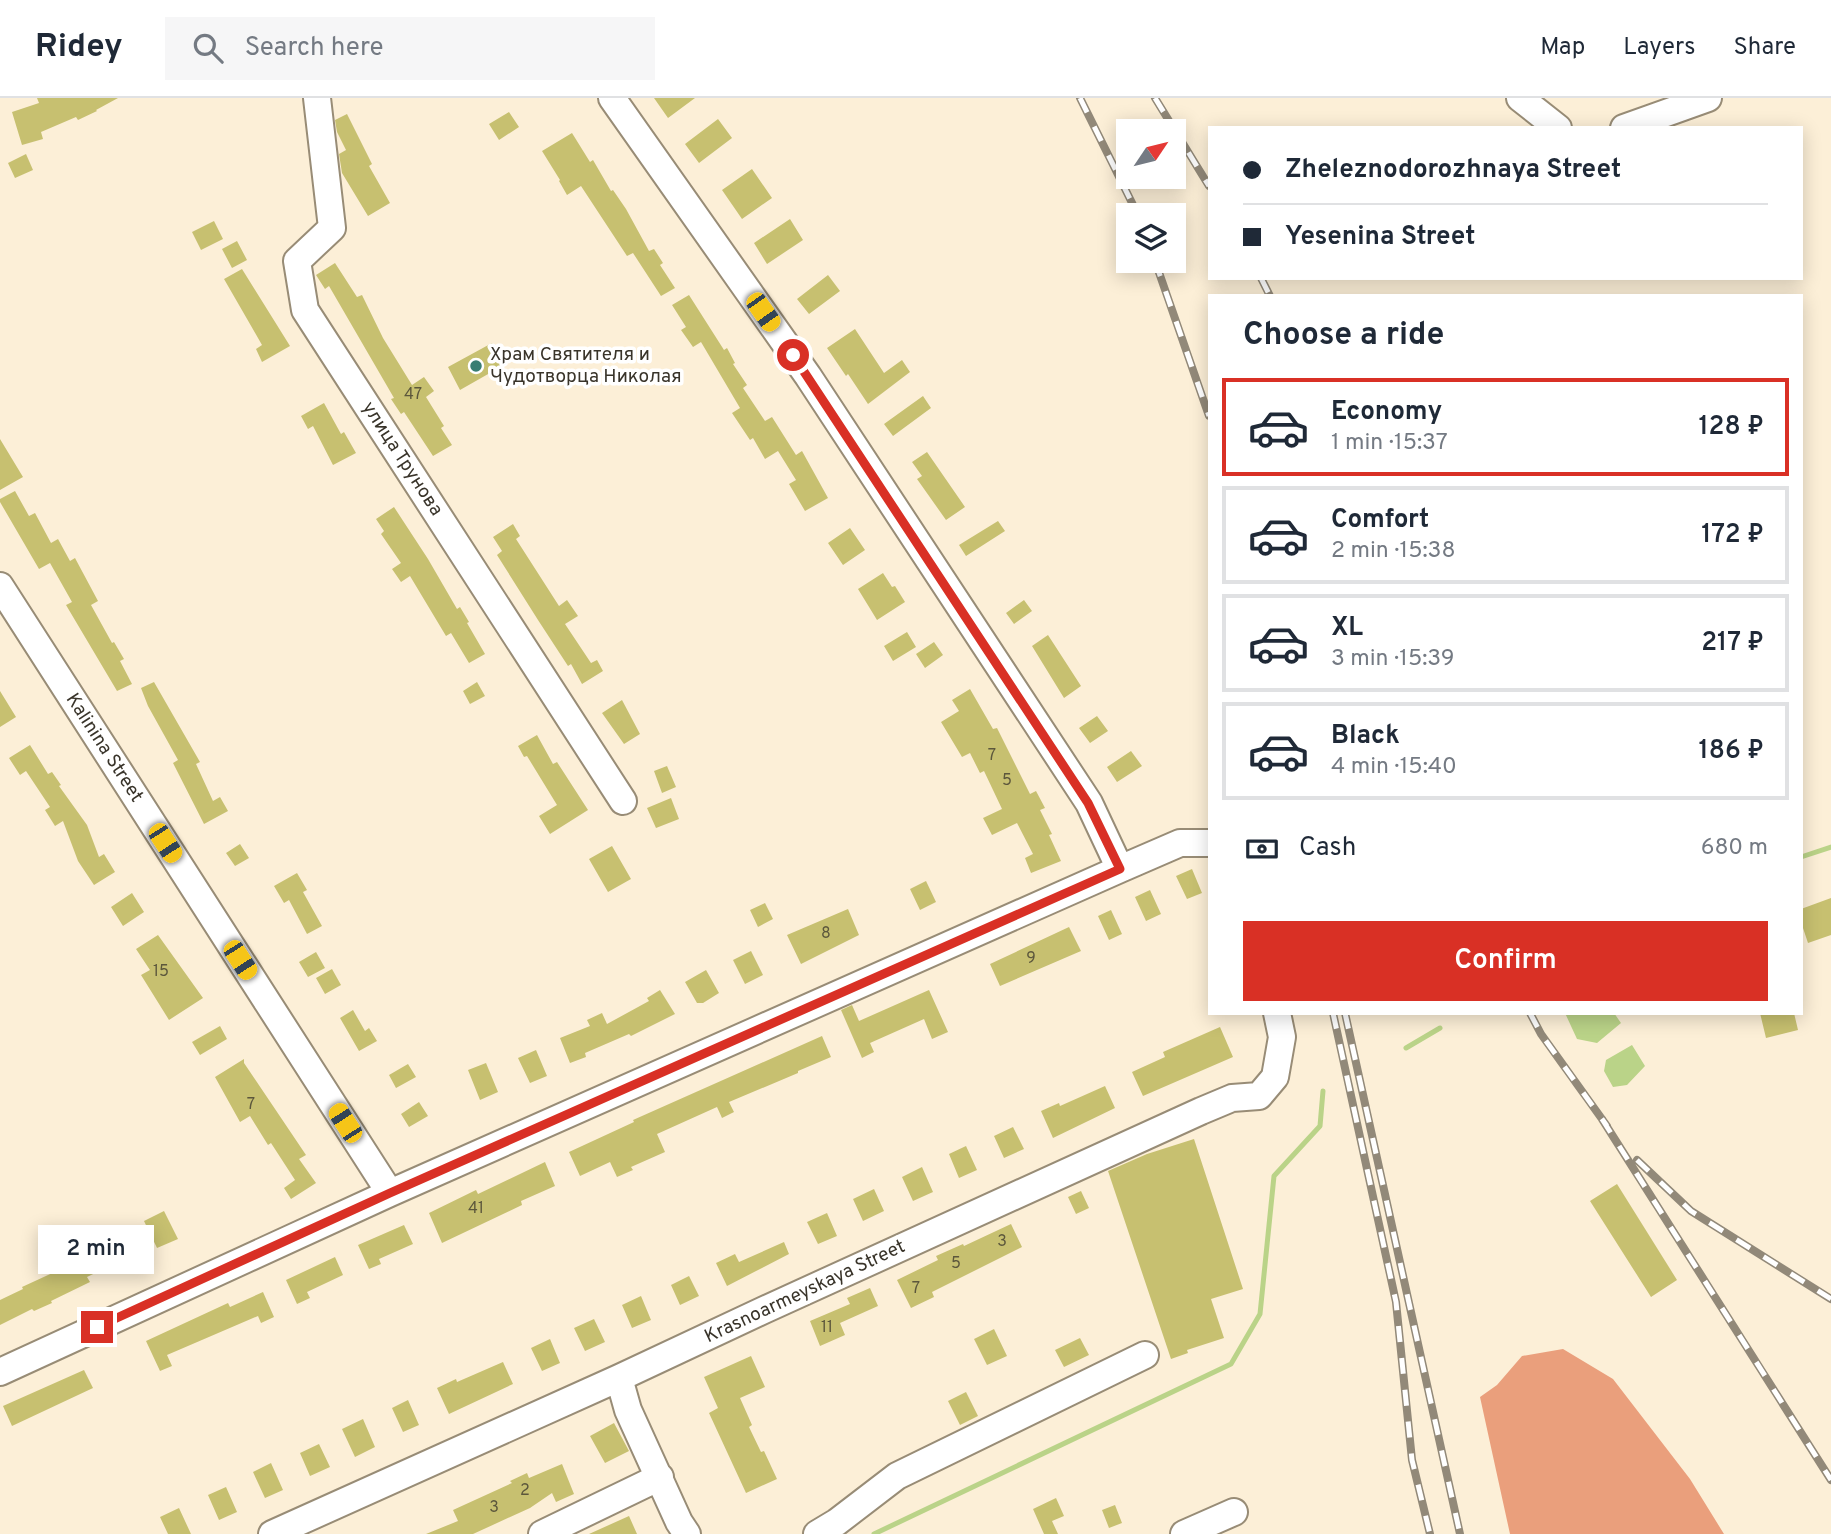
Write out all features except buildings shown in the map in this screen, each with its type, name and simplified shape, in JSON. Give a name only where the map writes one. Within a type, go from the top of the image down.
[{"type":"street","name":"улица Трунова","points":[[317,98],[332,229],[297,261],[305,310],[623,801]]},
{"type":"street","points":[[612,98],[808,376],[1088,803],[1120,869]]},
{"type":"street","points":[[1520,98],[1556,126]]},
{"type":"street","points":[[1630,126],[1708,98]]},
{"type":"street","name":"Kalinina Street","points":[[0,586],[390,1193]]},
{"type":"street","points":[[0,1372],[390,1193],[1120,869],[1180,843],[1208,843]]},
{"type":"street","name":"Krasnoarmeyskaya Street","points":[[272,1534],[1201,1111],[1232,1098],[1259,1096],[1275,1077],[1282,1037],[1277,1015]]},
{"type":"street","points":[[817,1534],[897,1476],[1145,1355]]},
{"type":"street","points":[[619,1378],[628,1410],[687,1534]]},
{"type":"street","points":[[542,1534],[660,1477]]},
{"type":"street","points":[[1184,1534],[1234,1512]]},
{"type":"shaded area","points":[[1566,1015],[1615,1015],[1621,1023],[1597,1043],[1577,1039]]},
{"type":"shaded area","points":[[1632,1045],[1645,1066],[1627,1085],[1613,1087],[1604,1071],[1606,1060]]},
{"type":"shaded area","points":[[1563,1349],[1613,1379],[1690,1479],[1724,1534],[1510,1534],[1480,1397],[1497,1385],[1522,1356]]},
{"type":"waterway","points":[[1803,856],[1831,847]]},
{"type":"waterway","points":[[1406,1048],[1440,1028]]},
{"type":"waterway","points":[[874,1534],[1231,1364],[1260,1314],[1274,1176],[1320,1126],[1323,1091]]},
{"type":"railway","points":[[1080,98],[1132,203]]},
{"type":"railway","points":[[1155,98],[1208,184]]},
{"type":"railway","points":[[1159,273],[1208,413]]},
{"type":"railway","points":[[1262,280],[1269,294]]},
{"type":"railway","points":[[1333,1015],[1396,1302],[1412,1460],[1430,1534]]},
{"type":"railway","points":[[1345,1015],[1460,1534]]},
{"type":"railway","points":[[1531,1015],[1541,1034],[1607,1126]]},
{"type":"railway","points":[[1602,1119],[1831,1480]]},
{"type":"railway","points":[[1637,1160],[1691,1211],[1831,1299]]},
{"type":"place","name":"Храм Святителя и Чудотворца Николая","points":[[476,366]]},
{"type":"route","points":[[97,1327],[390,1193],[1120,869],[1088,803],[793,355]]}]
